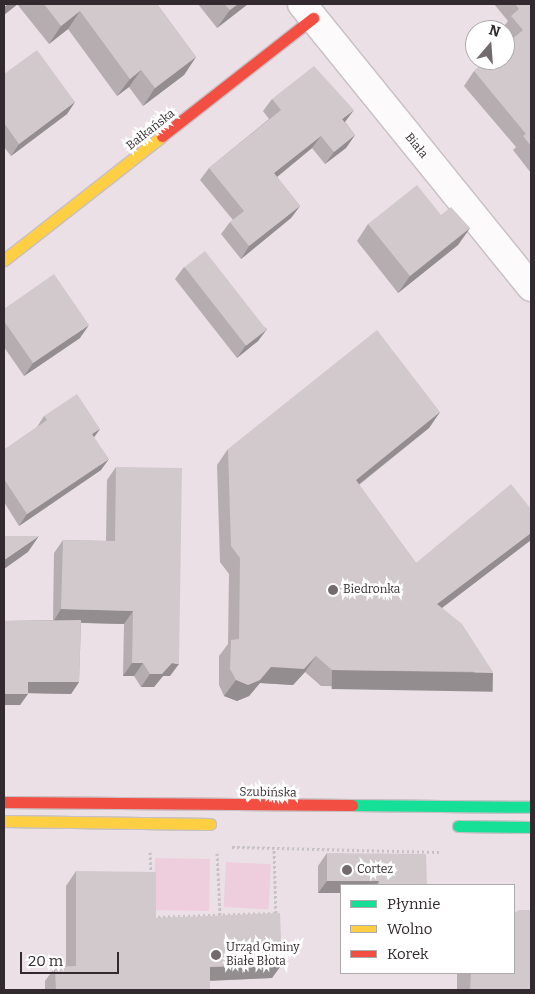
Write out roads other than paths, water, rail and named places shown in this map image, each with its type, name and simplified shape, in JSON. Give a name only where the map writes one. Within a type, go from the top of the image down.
[{"type":"main road","name":"Bałkańska","points":[[4,260],[308,11]]},
{"type":"main road","name":"Szubińska","points":[[4,802],[531,807]]},
{"type":"main road","points":[[4,821],[219,824]]},
{"type":"main road","points":[[444,826],[531,827]]},
{"type":"street","name":"Biała","points":[[308,11],[531,287]]},
{"type":"street","points":[[4,807],[40,822]]},
{"type":"place","name":"Biedronka","points":[[333,590]]},
{"type":"place","name":"Cortez","points":[[347,870]]},
{"type":"place","name":"Urząd Gminy Białe Błota","points":[[216,955]]}]
